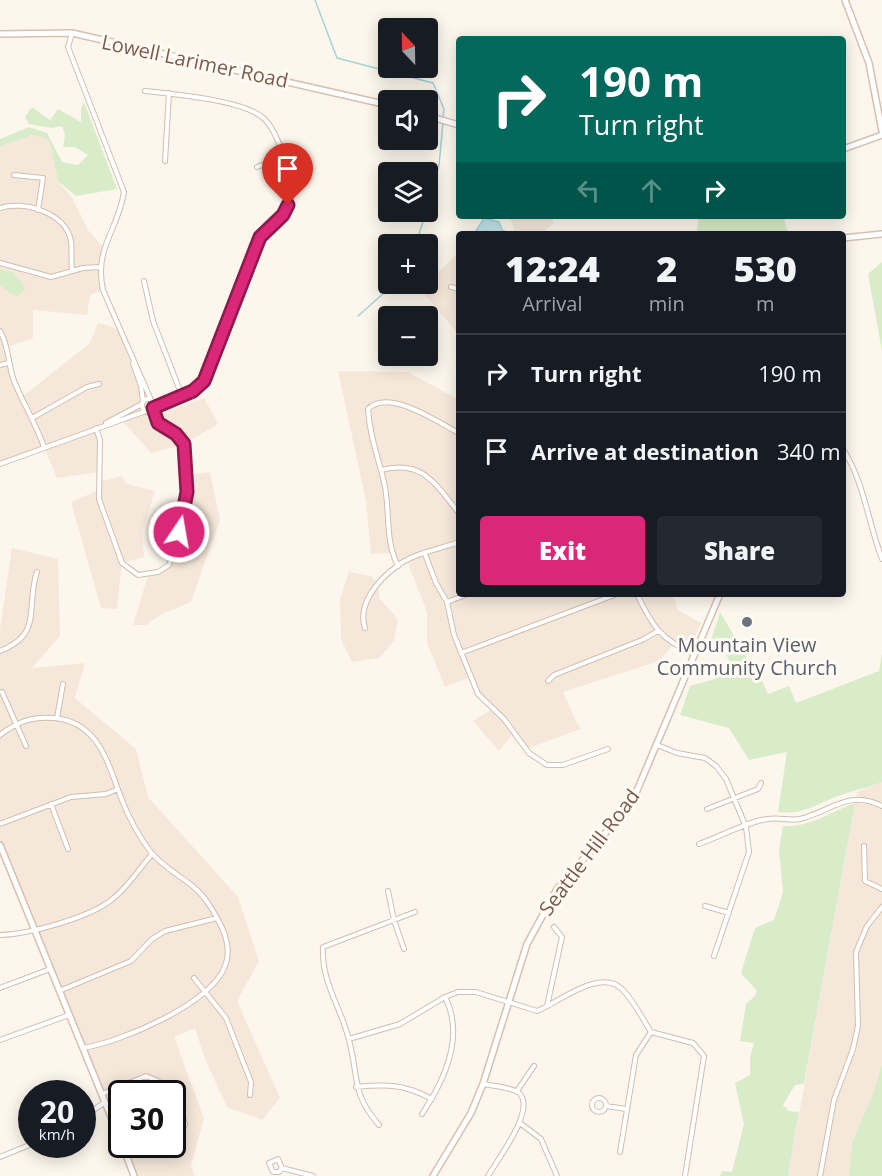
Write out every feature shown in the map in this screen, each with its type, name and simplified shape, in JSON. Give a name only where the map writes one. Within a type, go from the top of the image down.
[{"type":"main road","points":[[845,0],[867,55],[882,131]]},
{"type":"main road","name":"Lowell Larimer Road","points":[[0,34],[72,33],[378,103]]},
{"type":"main road","points":[[438,119],[456,124]]},
{"type":"main road","points":[[846,148],[882,135]]},
{"type":"main road","points":[[846,238],[882,234]]},
{"type":"main road","name":"Seattle Hill Road","points":[[433,1176],[471,1113],[483,1084],[527,944],[557,889],[600,840],[636,793],[719,597]]},
{"type":"main road","points":[[0,845],[108,1109]]},
{"type":"main road","points":[[127,1158],[134,1176]]},
{"type":"street","points":[[72,33],[68,47],[124,192],[122,206],[103,247],[100,267],[103,290],[152,401],[155,419]]},
{"type":"street","points":[[105,424],[182,396],[193,391],[204,381],[260,237],[288,206],[292,189],[269,123],[256,112],[170,93],[145,91]]},
{"type":"street","points":[[165,161],[170,93]]},
{"type":"street","points":[[257,166],[282,156]]},
{"type":"street","points":[[14,175],[43,178],[38,210]]},
{"type":"street","points":[[0,208],[9,205],[38,210],[65,227],[71,241],[72,270]]},
{"type":"street","points":[[0,263],[51,276],[72,270],[100,267]]},
{"type":"street","points":[[144,281],[153,321],[182,396]]},
{"type":"street","points":[[451,287],[456,288]]},
{"type":"street","points":[[0,331],[7,346],[8,363],[45,447]]},
{"type":"street","points":[[96,428],[100,440],[99,499],[122,563],[138,575],[158,572],[169,565],[187,492],[184,444],[176,434],[161,426],[146,411],[142,403],[141,386],[133,362]]},
{"type":"street","points":[[0,365],[8,363]]},
{"type":"street","points":[[32,418],[87,387],[99,384]]},
{"type":"street","points":[[0,464],[96,428],[142,403],[152,401],[165,403]]},
{"type":"street","points":[[398,566],[390,545],[381,470],[371,441],[368,409],[373,404],[388,401],[402,404],[456,431]]},
{"type":"street","points":[[846,454],[857,471],[871,530],[882,559]]},
{"type":"street","points":[[381,470],[399,465],[418,470],[428,476],[456,509]]},
{"type":"street","points":[[365,628],[362,612],[366,601],[398,566],[456,543]]},
{"type":"street","points":[[425,554],[436,583],[447,602],[461,653],[478,694],[504,719],[529,753],[547,765],[564,765],[608,749]]},
{"type":"street","points":[[0,651],[19,642],[26,635],[32,615],[32,588],[37,572]]},
{"type":"street","points":[[447,602],[460,597]]},
{"type":"street","points":[[461,653],[609,597]]},
{"type":"street","points":[[639,597],[658,631],[674,645],[696,654]]},
{"type":"street","points":[[548,681],[554,675],[642,640],[658,631]]},
{"type":"street","points":[[57,718],[63,684]]},
{"type":"street","points":[[2,692],[26,746]]},
{"type":"street","points":[[0,735],[16,723],[40,717],[57,718],[80,726],[100,745],[137,833],[152,854],[196,888],[217,918],[226,936],[226,966],[217,980],[184,1009],[165,1019],[83,1048]]},
{"type":"street","points":[[657,745],[711,762],[726,779],[746,827],[749,852],[714,956]]},
{"type":"street","points":[[707,809],[758,789],[761,783]]},
{"type":"street","points":[[0,824],[71,797],[106,794],[118,789]]},
{"type":"street","points":[[699,844],[769,818],[793,821],[809,817],[854,798],[869,800],[882,806]]},
{"type":"street","points":[[51,804],[68,849]]},
{"type":"street","points":[[864,846],[865,881],[882,889]]},
{"type":"street","points":[[0,934],[34,932],[105,904],[123,889],[152,854]]},
{"type":"street","points":[[388,891],[394,920],[404,949]]},
{"type":"street","points":[[705,906],[729,913]]},
{"type":"street","points":[[820,1176],[834,1100],[853,1049],[858,1026],[856,952],[859,940],[882,907]]},
{"type":"street","points":[[379,1125],[365,1109],[356,1087],[349,1039],[331,996],[322,964],[323,947],[414,912]]},
{"type":"street","points":[[59,991],[124,965],[165,931],[217,918]]},
{"type":"street","points":[[547,1006],[562,937],[554,927]]},
{"type":"street","points":[[0,988],[50,969]]},
{"type":"street","points":[[194,978],[226,1018],[251,1082],[250,1095]]},
{"type":"street","points":[[349,1039],[400,1024],[445,997],[458,992],[476,992],[537,1011],[591,984],[613,984],[621,989],[651,1032],[693,1043],[704,1056],[685,1176]]},
{"type":"street","points":[[423,1114],[442,1083],[455,1032],[452,1011],[445,997]]},
{"type":"street","points":[[0,1040],[69,1015]]},
{"type":"street","points":[[620,1152],[636,1055],[651,1032]]},
{"type":"street","points":[[517,1091],[534,1066]]},
{"type":"street","points":[[136,1080],[146,1076],[156,1080]]},
{"type":"street","points":[[356,1087],[382,1084],[410,1087],[432,1099]]},
{"type":"street","points":[[483,1084],[517,1091],[522,1097],[525,1109],[520,1123],[488,1176]]},
{"type":"street","points":[[102,1094],[108,1092]]},
{"type":"street","points":[[96,1108],[105,1102]]},
{"type":"street","points":[[606,1106],[626,1109]]},
{"type":"street","points":[[520,1123],[541,1139],[557,1176]]},
{"type":"street","points":[[0,1157],[18,1150]]},
{"type":"street","points":[[282,1168],[314,1176]]},
{"type":"shaded area","points":[[33,135],[49,140],[58,181],[73,199],[88,230],[103,247],[100,267],[103,290],[90,295],[87,315],[33,310],[33,338],[7,347],[8,363],[22,397],[90,343],[98,323],[110,326],[119,331],[147,407],[154,416],[204,398],[218,424],[184,444],[151,453],[120,418],[96,427],[100,440],[98,472],[57,478],[44,447],[0,464],[0,286],[17,297],[13,272],[0,269],[0,146]]},
{"type":"shaded area","points":[[511,219],[552,219],[554,223],[544,231],[514,231]]},
{"type":"shaded area","points":[[456,256],[456,331],[438,310],[438,306],[435,306],[424,294],[438,294],[438,272]]},
{"type":"shaded area","points":[[338,371],[408,372],[456,398],[456,597],[673,597],[678,610],[701,623],[692,643],[679,638],[659,661],[563,692],[580,729],[526,749],[514,732],[499,751],[473,721],[492,709],[484,703],[471,677],[445,687],[427,643],[427,612],[407,561],[398,566],[391,553],[371,554],[366,501]]},
{"type":"shaded area","points":[[210,472],[220,520],[191,602],[160,615],[146,625],[133,625],[148,575],[168,565],[173,555],[185,508],[187,475]]},
{"type":"shaded area","points":[[122,476],[127,484],[155,491],[142,532],[144,557],[122,563],[117,609],[101,608],[71,502],[97,491],[98,482]]},
{"type":"shaded area","points":[[12,548],[58,559],[60,636],[32,668],[85,663],[75,698],[136,749],[148,797],[238,897],[259,961],[237,1001],[280,1098],[262,1120],[227,1107],[205,1059],[195,1028],[174,1037],[204,1118],[191,1165],[195,1176],[134,1176],[127,1158],[186,1158],[186,1080],[108,1080],[108,1110],[0,846],[0,629]]},
{"type":"shaded area","points":[[349,572],[371,576],[379,584],[379,598],[398,619],[394,641],[379,658],[352,662],[341,639],[340,599]]},
{"type":"shaded area","points":[[882,782],[882,1064],[873,1094],[852,1142],[849,1176],[788,1176],[857,792]]},
{"type":"green space","points":[[84,102],[117,189],[76,196],[58,181],[49,140],[33,135],[0,146],[0,139],[29,127],[47,133],[62,162],[78,165],[88,155],[75,147],[63,147],[65,135],[62,126],[52,128],[29,124],[25,117],[32,107],[50,120],[58,109],[81,122],[81,109]]},
{"type":"green space","points":[[699,219],[784,219],[788,231],[697,231]]},
{"type":"green space","points":[[882,262],[882,351],[868,274]]},
{"type":"green space","points":[[0,269],[13,272],[26,288],[17,297],[0,286]]},
{"type":"green space","points":[[720,612],[749,661],[753,660],[768,694],[789,686],[796,703],[879,671],[882,654],[882,782],[804,810],[778,812],[787,752],[749,760],[729,728],[680,715],[690,686],[715,679],[733,667],[724,651],[708,650]]},
{"type":"green space","points":[[855,803],[804,1084],[795,1085],[783,1105],[789,1111],[799,1112],[788,1176],[720,1176],[722,1171],[732,1172],[744,1124],[735,1083],[750,1075],[750,1057],[754,1043],[740,1041],[746,1004],[757,991],[741,973],[755,928],[774,920],[783,892],[779,850],[783,826],[812,822]]},
{"type":"green space","points":[[882,1064],[882,1176],[849,1176],[852,1142],[873,1094]]},
{"type":"water","points":[[483,219],[488,219],[499,222],[504,231],[476,231]]},
{"type":"waterway","points":[[315,0],[337,58],[433,83],[444,109],[443,118]]},
{"type":"waterway","points":[[438,169],[443,123]]},
{"type":"waterway","points":[[419,234],[423,222]]},
{"type":"waterway","points":[[358,316],[383,294]]},
{"type":"place","name":"Mountain View Community Church","points":[[747,622]]},
{"type":"route","points":[[179,532],[187,492],[187,460],[184,444],[176,434],[158,423],[153,408],[193,391],[204,381],[260,237],[269,225],[283,215],[288,205]]}]
